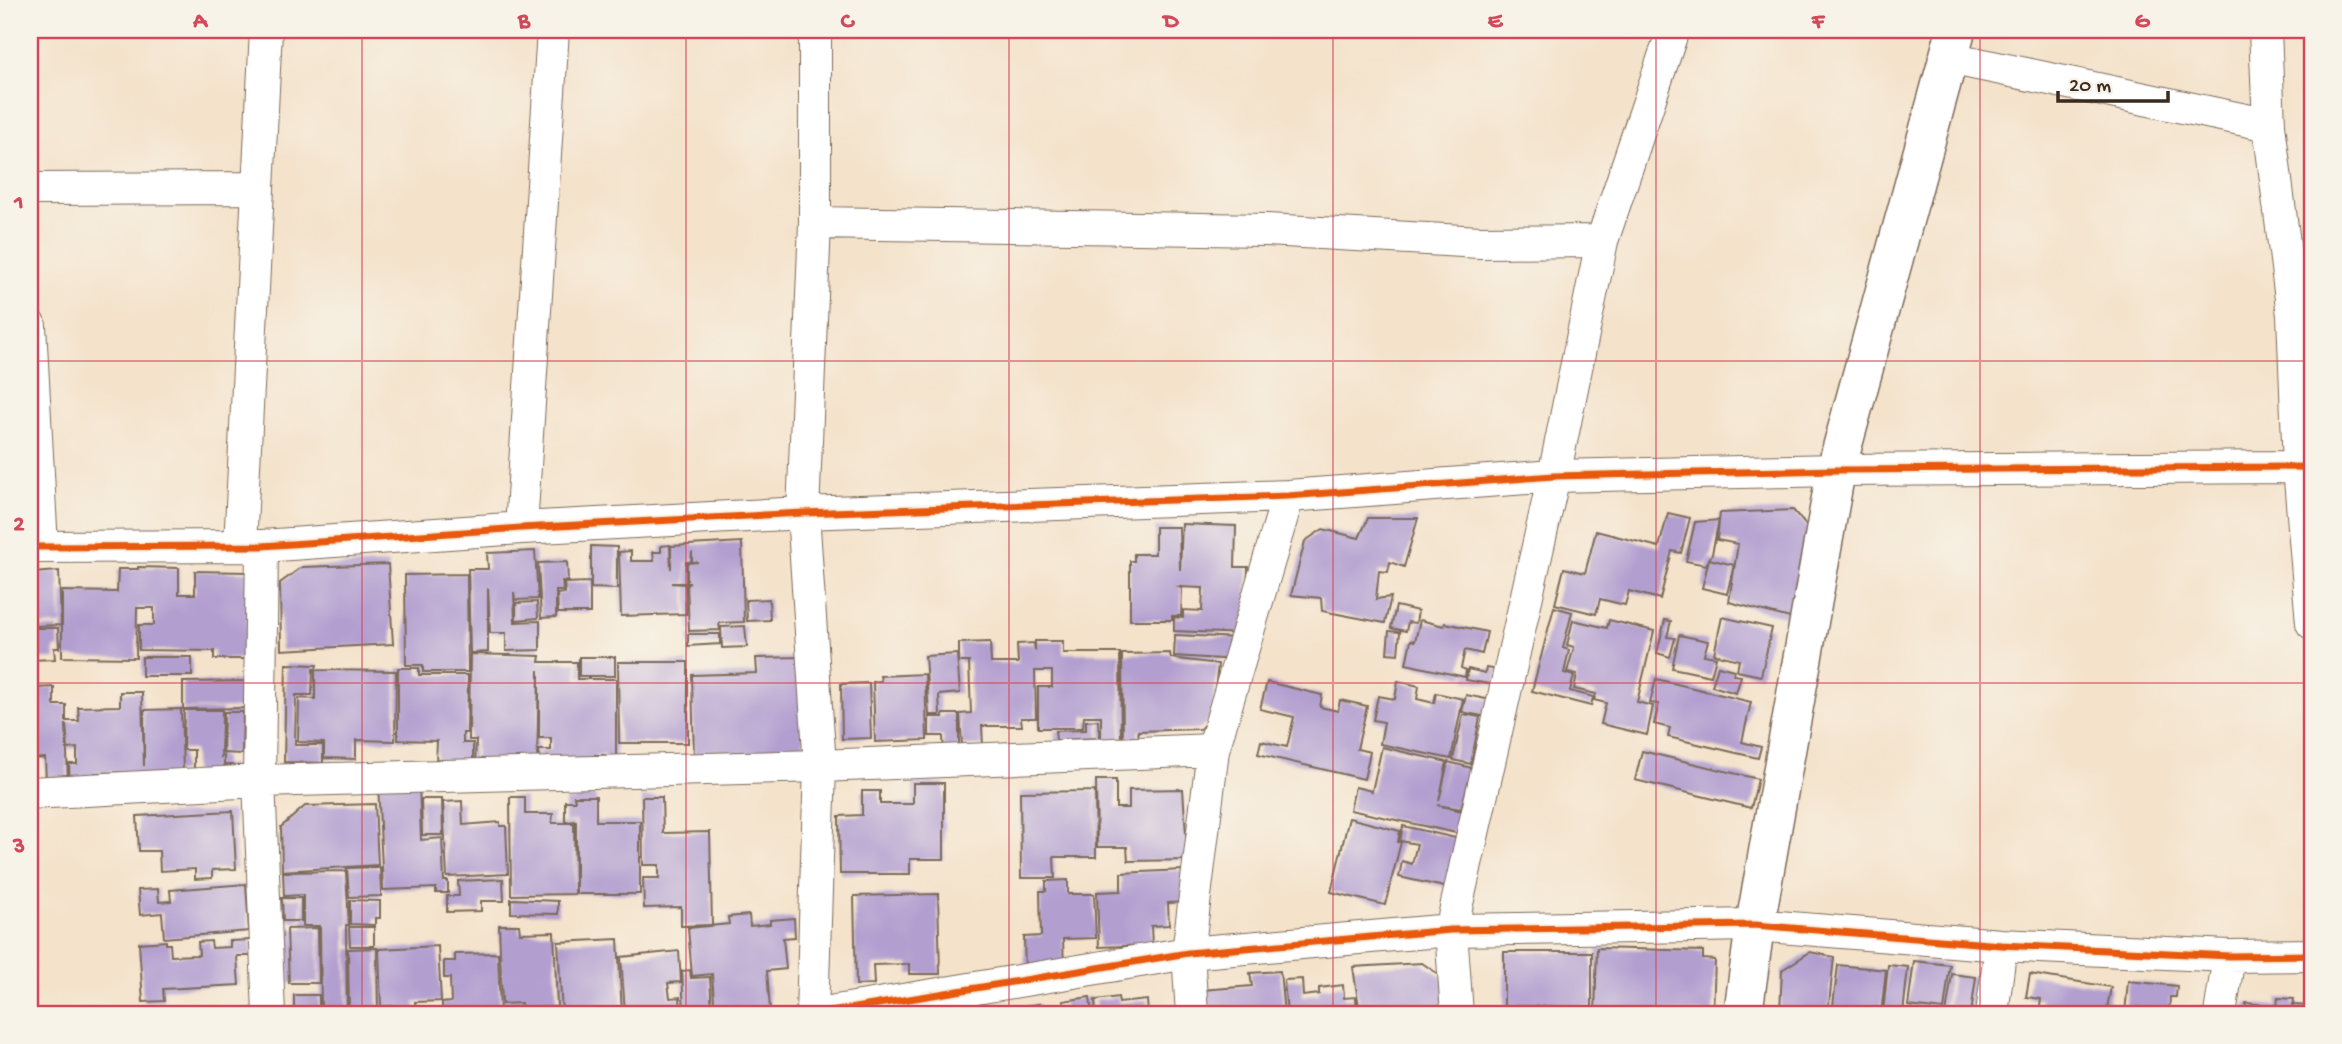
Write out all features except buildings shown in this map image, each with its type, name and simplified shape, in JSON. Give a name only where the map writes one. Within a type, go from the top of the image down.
[{"type":"street","points":[[265,30],[258,188],[251,546],[270,1014]]},
{"type":"street","points":[[521,528],[553,30]]},
{"type":"street","points":[[812,1014],[820,766],[803,513],[815,223],[815,30]]},
{"type":"street","points":[[1457,1014],[1451,930],[1554,477],[1602,240],[1673,30]]},
{"type":"street","points":[[2265,30],[2269,125],[2303,314],[2312,623]]},
{"type":"street","points":[[1743,1014],[1755,925],[1836,470],[1953,44],[2269,125]]},
{"type":"street","points":[[30,189],[258,188]]},
{"type":"street","points":[[815,223],[1266,230],[1480,242],[1602,240]]},
{"type":"street","points":[[30,326],[36,547],[251,546],[803,513],[1288,496],[1554,477],[1836,470],[2306,467]]},
{"type":"street","points":[[1192,1014],[1188,953],[1213,750],[1288,496]]},
{"type":"street","points":[[30,793],[259,781],[820,766],[1213,750]]},
{"type":"street","points":[[818,1014],[1188,953],[1451,930],[1755,925],[2001,945],[2229,957],[2312,955]]},
{"type":"street","points":[[1992,1014],[2001,945]]},
{"type":"street","points":[[2220,1014],[2229,957]]},
{"type":"cycle path","points":[[30,547],[262,546],[521,528],[803,513],[1288,496],[1554,476],[1836,470],[2312,467]]},
{"type":"cycle path","points":[[818,1014],[1188,953],[1451,930],[1755,925],[2001,945],[2229,956],[2312,955]]}]
